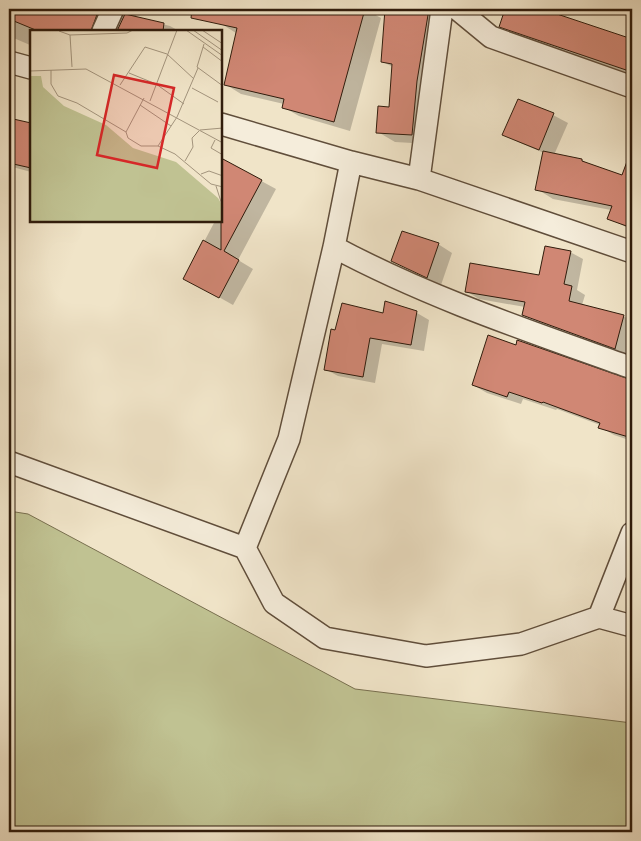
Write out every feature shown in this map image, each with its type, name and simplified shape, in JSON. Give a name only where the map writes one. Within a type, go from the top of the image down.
[{"type":"street","points":[[102,30],[113,9]]},
{"type":"street","points":[[419,179],[442,9]]},
{"type":"street","points":[[457,9],[491,37],[632,87]]},
{"type":"street","points":[[9,62],[30,68]]},
{"type":"street","points":[[222,124],[351,162],[419,179],[632,252]]},
{"type":"street","points":[[245,548],[289,439],[334,247],[351,162]]},
{"type":"street","points":[[334,247],[376,270],[496,319],[632,368]]},
{"type":"street","points":[[9,462],[245,548],[274,603],[325,638],[426,656],[521,644],[599,617],[632,626]]},
{"type":"street","points":[[599,617],[632,533]]},
{"type":"green space","points":[[9,511],[28,514],[355,689],[632,723],[632,832],[9,832]]},
{"type":"building","points":[[9,9],[99,9],[91,30],[36,30],[9,19]]},
{"type":"building","points":[[192,9],[365,9],[334,122],[282,108],[284,99],[224,85],[237,28],[191,18]]},
{"type":"building","points":[[385,9],[429,9],[417,81],[412,135],[376,133],[378,106],[389,107],[392,64],[381,62]]},
{"type":"building","points":[[505,9],[542,9],[632,39],[632,72],[499,27]]},
{"type":"building","points":[[125,14],[164,23],[163,30],[117,30]]},
{"type":"building","points":[[518,99],[554,113],[539,150],[502,135]]},
{"type":"building","points":[[9,118],[30,123],[30,168],[9,163]]},
{"type":"building","points":[[543,151],[582,159],[582,161],[622,175],[629,156],[632,156],[632,228],[607,219],[612,206],[535,190]]},
{"type":"building","points":[[222,159],[262,180],[224,251],[239,260],[219,298],[183,279],[203,240],[221,250]]},
{"type":"building","points":[[402,231],[439,243],[427,278],[391,261]]},
{"type":"building","points":[[545,246],[571,251],[564,284],[572,286],[569,301],[624,315],[615,349],[522,315],[525,302],[465,292],[470,263],[539,275]]},
{"type":"building","points":[[385,301],[417,311],[411,345],[370,338],[363,377],[324,370],[331,329],[335,330],[342,303],[383,313]]},
{"type":"building","points":[[488,335],[516,345],[517,340],[632,380],[632,438],[598,428],[600,423],[543,402],[509,392],[507,397],[472,385]]}]
